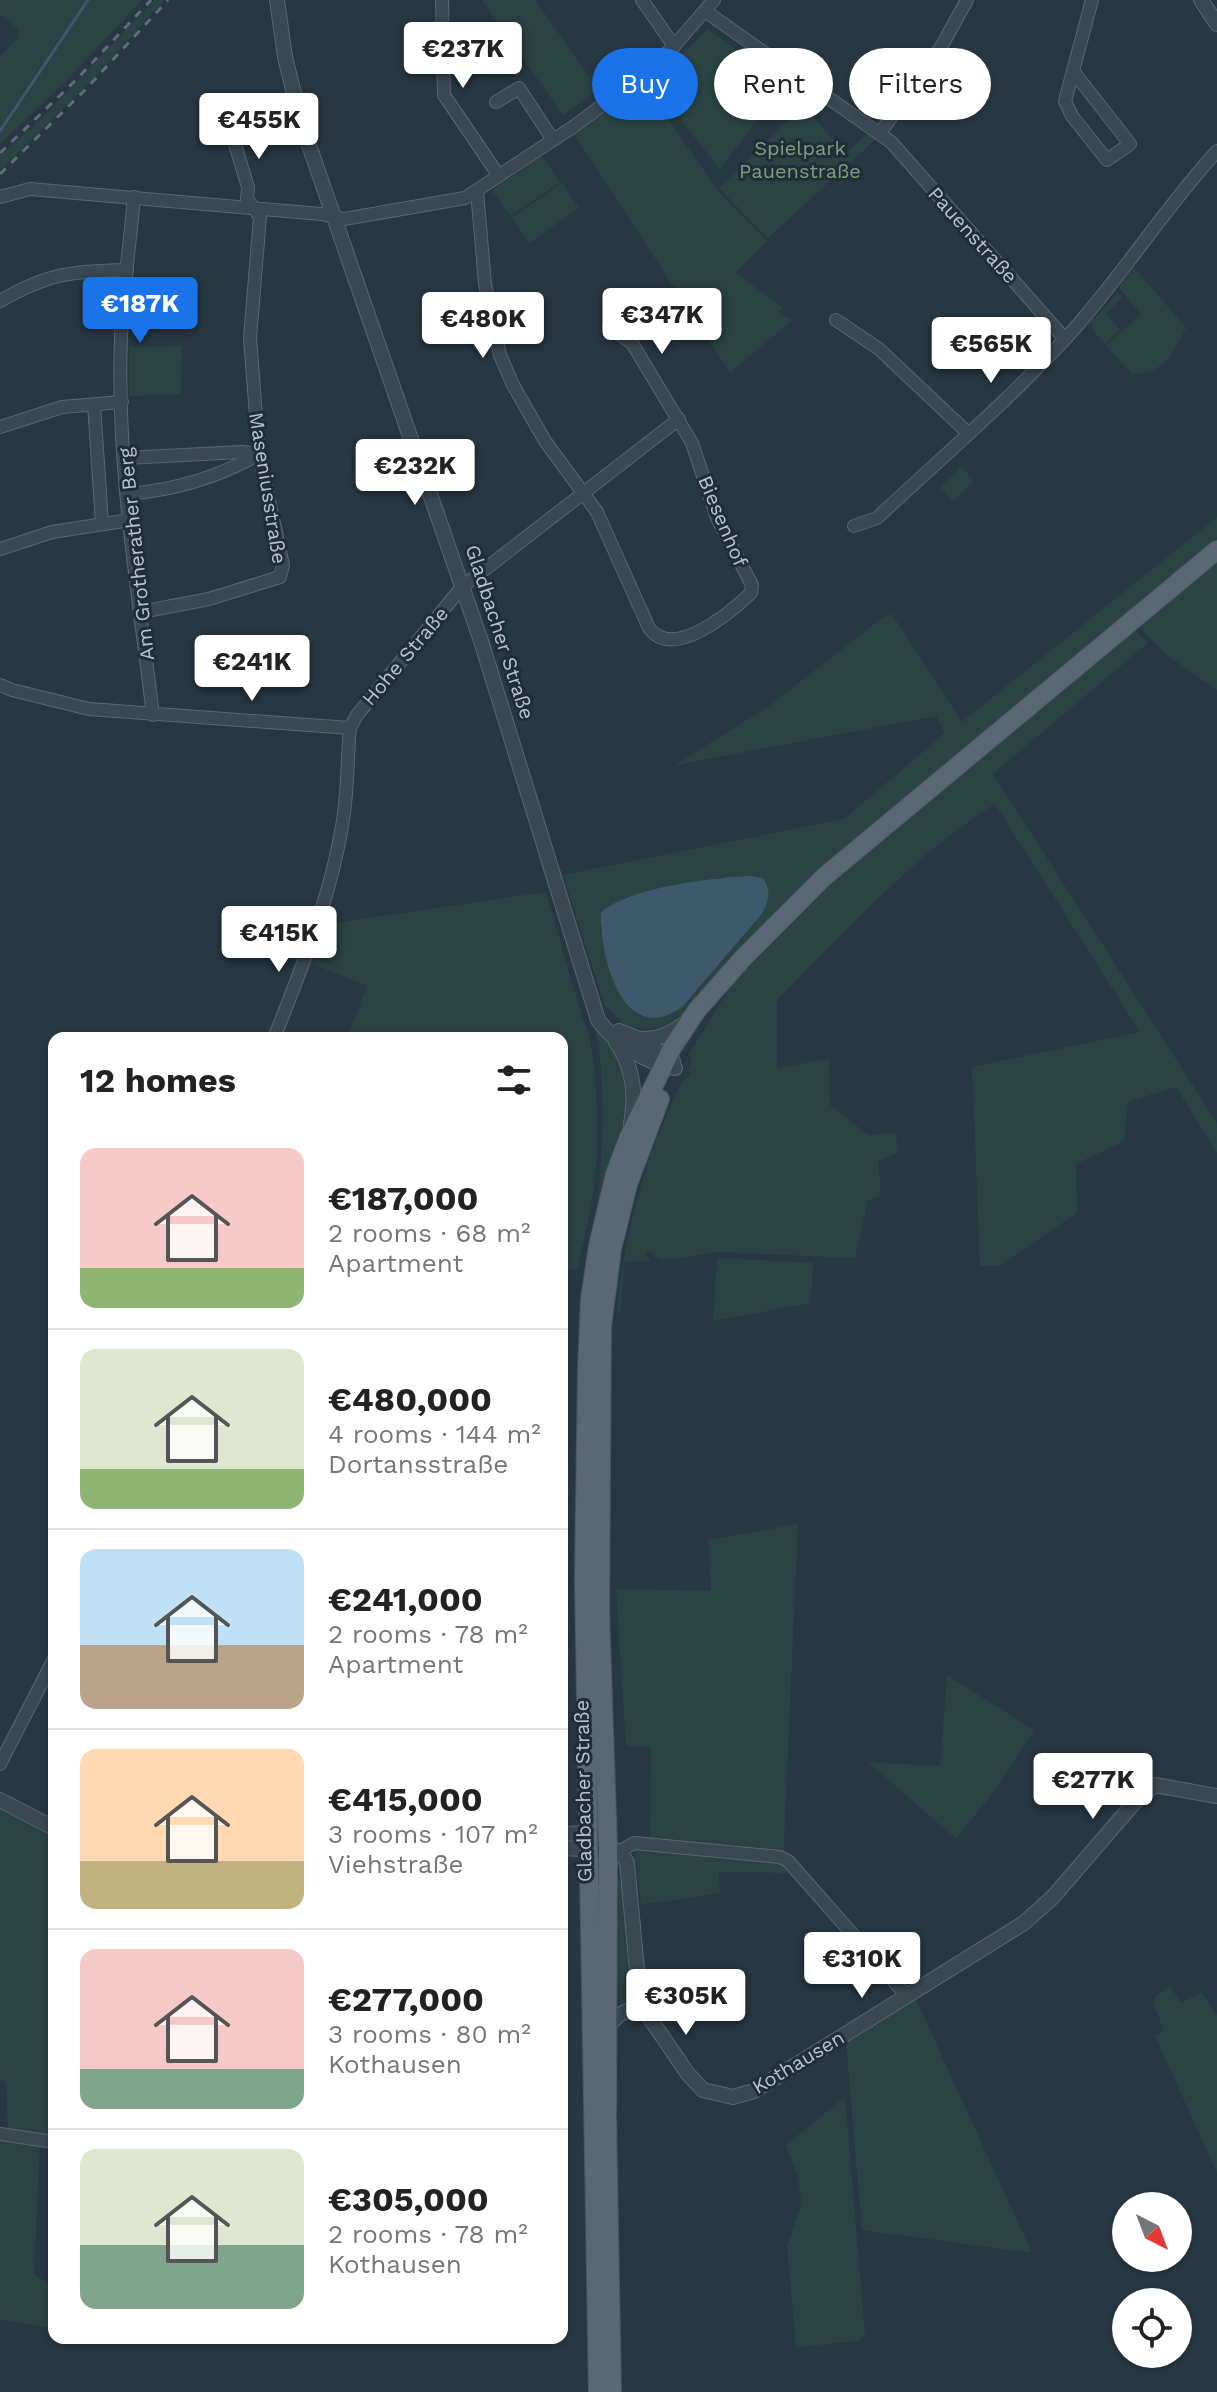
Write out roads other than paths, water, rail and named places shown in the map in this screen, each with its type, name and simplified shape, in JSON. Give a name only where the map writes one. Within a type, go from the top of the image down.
[{"type":"main road","points":[[669,1063],[691,1019],[745,956],[824,877],[1217,550]]},
{"type":"main road","points":[[669,1063],[745,956]]},
{"type":"main road","name":"Gladbacher Straße","points":[[598,2392],[584,1579],[590,1299],[598,1246],[615,1174],[629,1137],[669,1063]]},
{"type":"main road","name":"Gladbacher Straße","points":[[612,2392],[606,2027],[614,1849],[600,1612],[602,1327],[612,1249],[628,1184],[669,1063]]},
{"type":"street","name":"Gladbacher Straße","points":[[277,0],[285,57],[301,122],[462,587],[598,1020],[624,1053],[632,1073],[634,1094],[629,1137]]},
{"type":"street","points":[[442,0],[444,95],[499,176]]},
{"type":"street","points":[[642,0],[674,46]]},
{"type":"street","points":[[0,197],[30,189],[344,219],[465,198],[553,140],[616,95],[626,83],[652,67],[714,0]]},
{"type":"street","points":[[880,133],[927,69],[967,0]]},
{"type":"street","points":[[1073,71],[1130,144],[1107,160],[1072,116],[1065,101],[1073,71],[1092,0]]},
{"type":"street","points":[[1201,0],[1217,24]]},
{"type":"street","name":"Pauenstraße","points":[[705,11],[880,133],[1065,339]]},
{"type":"street","points":[[496,102],[519,88],[553,140]]},
{"type":"street","name":"Maseniusstraße","points":[[141,612],[209,599],[280,577],[283,565],[259,454],[250,338],[260,217],[247,199],[248,187],[230,128]]},
{"type":"street","points":[[854,526],[877,518],[1065,339],[1217,151]]},
{"type":"street","points":[[477,191],[485,284],[500,355],[545,441],[583,494]]},
{"type":"street","name":"Am Grotherather Berg","points":[[134,197],[121,338],[122,402],[130,520],[153,715]]},
{"type":"street","points":[[0,301],[58,274],[127,270]]},
{"type":"street","points":[[836,320],[879,349],[968,433]]},
{"type":"street","points":[[609,327],[632,343],[679,419]]},
{"type":"street","points":[[0,427],[62,407],[122,402]]},
{"type":"street","name":"Am Grotherather Berg","points":[[94,404],[102,524]]},
{"type":"street","name":"Biesenhof","points":[[583,494],[597,512],[624,568],[636,604],[655,636],[671,640],[685,638],[734,609],[751,593],[752,585],[717,518],[692,443],[679,419]]},
{"type":"street","name":"Hohe Straße","points":[[276,1032],[316,923],[343,825],[350,728],[357,715],[462,587],[679,419]]},
{"type":"street","points":[[125,458],[227,452],[259,454]]},
{"type":"street","points":[[128,494],[164,490],[194,481],[242,464],[259,454]]},
{"type":"street","points":[[0,549],[52,532],[130,520]]},
{"type":"street","points":[[0,685],[89,709],[350,728]]},
{"type":"street","name":"Gladbacher Straße","points":[[594,1005],[617,1030],[639,1039],[669,1063]]},
{"type":"street","points":[[639,1039],[650,1040],[671,1034],[691,1019]]},
{"type":"street","points":[[612,1035],[641,1055],[669,1063]]},
{"type":"street","points":[[0,1764],[48,1671]]},
{"type":"street","name":"Kothausen","points":[[614,1849],[627,1863],[642,2004],[688,2074],[703,2090],[733,2097],[754,2091],[1024,1923],[1053,1897],[1140,1796],[1155,1785],[1217,1796]]},
{"type":"street","points":[[0,1800],[48,1825]]},
{"type":"street","points":[[568,1835],[614,1849],[634,1843],[780,1857],[788,1861],[906,1995]]},
{"type":"street","points":[[568,1846],[587,1840]]},
{"type":"street","points":[[606,2027],[619,2015],[642,2004]]},
{"type":"street","points":[[0,2134],[48,2141]]},
{"type":"water","points":[[749,876],[763,878],[766,883],[768,896],[764,910],[683,1006],[662,1017],[645,1016],[630,1008],[610,973],[601,931],[601,912],[615,903],[651,890]]},
{"type":"waterway","points":[[0,131],[88,0]]},
{"type":"railway","points":[[0,153],[76,80],[151,0]]},
{"type":"railway","points":[[0,174],[85,90],[168,0]]},
{"type":"park label","name":"Spielpark Pauenstraße","points":[[800,160]]}]
